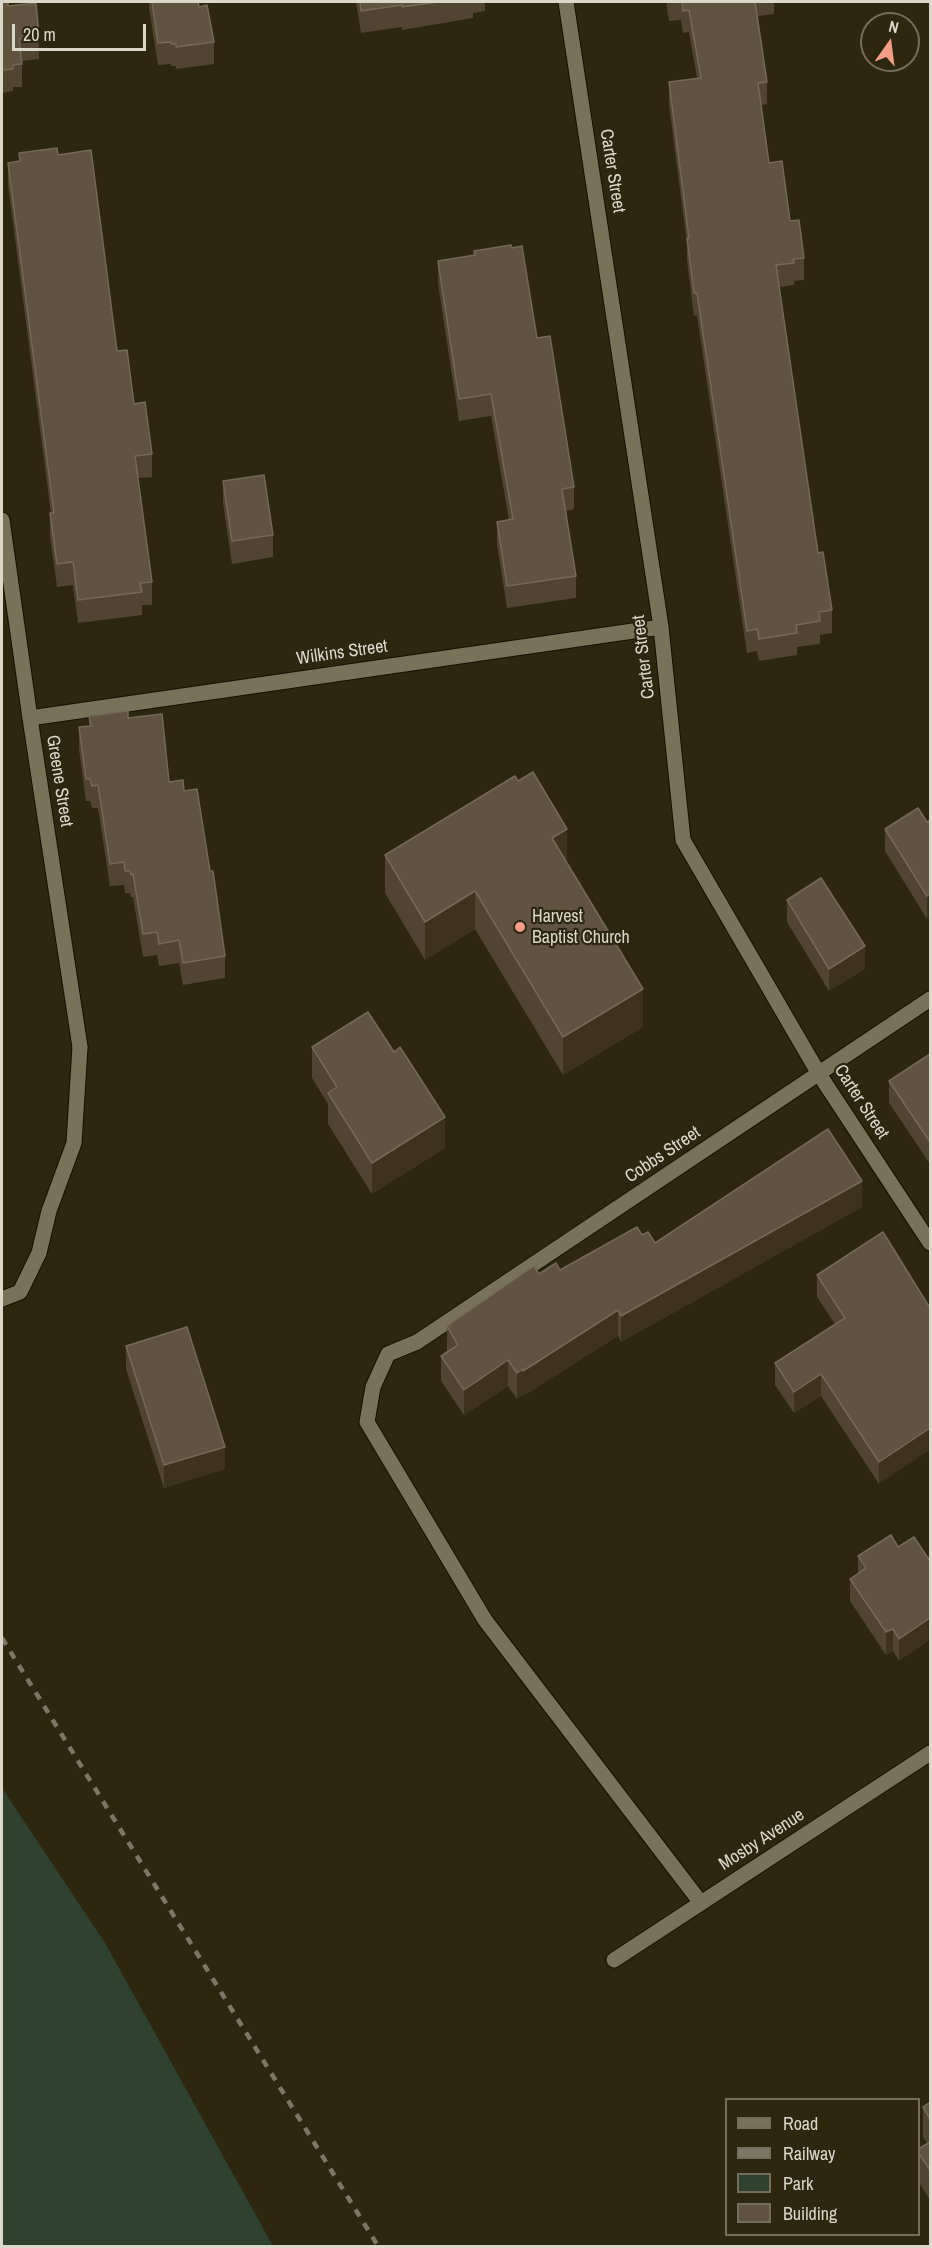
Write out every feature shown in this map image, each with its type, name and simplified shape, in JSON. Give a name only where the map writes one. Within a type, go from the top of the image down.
[{"type":"street","name":"Carter Street","points":[[566,2],[661,627],[683,840],[819,1074],[930,1243]]},
{"type":"street","name":"Greene Street","points":[[2,520],[80,1047],[74,1143],[48,1211],[39,1253],[30,1273],[20,1292],[2,1299]]},
{"type":"street","name":"Wilkins Street","points":[[30,718],[661,627]]},
{"type":"street","name":"Cobbs Street","points":[[701,1904],[485,1620],[367,1422],[374,1387],[388,1354],[417,1342],[930,999]]},
{"type":"street","name":"Mosby Avenue","points":[[615,1960],[930,1753]]},
{"type":"green space","points":[[2,1788],[105,1943],[273,2246],[2,2246]]},
{"type":"building","points":[[2,2],[8,2],[8,6],[36,3],[39,36],[19,39],[22,64],[13,65],[13,69],[2,70]]},
{"type":"building","points":[[152,2],[198,2],[199,7],[207,5],[214,42],[176,47],[176,44],[171,44],[171,42],[158,43]]},
{"type":"building","points":[[360,2],[439,2],[361,11]]},
{"type":"building","points":[[682,2],[755,2],[767,82],[758,83],[769,163],[782,161],[790,221],[799,220],[804,258],[793,259],[794,263],[776,265],[818,553],[823,552],[832,610],[819,612],[820,621],[796,625],[797,633],[759,639],[757,629],[747,631],[687,238],[689,238],[669,82],[701,78],[689,10],[683,11]]},
{"type":"building","points":[[57,148],[58,155],[91,150],[117,351],[127,350],[134,404],[145,402],[152,454],[135,456],[152,582],[140,583],[142,592],[78,600],[73,562],[57,564],[50,513],[54,513],[8,163],[20,161],[19,153]]},
{"type":"building","points":[[511,245],[512,248],[522,246],[537,338],[550,336],[574,487],[562,489],[576,576],[507,586],[497,522],[513,519],[491,394],[459,399],[438,261],[475,255],[474,251]]},
{"type":"building","points":[[264,475],[273,535],[232,541],[223,481]]},
{"type":"building","points":[[128,711],[128,718],[162,714],[169,782],[183,780],[184,791],[197,789],[210,871],[213,871],[225,956],[183,963],[179,940],[159,944],[157,932],[143,934],[133,874],[125,871],[124,862],[110,864],[98,785],[92,786],[90,779],[86,779],[79,727],[91,726],[89,716]]},
{"type":"building","points":[[533,772],[567,829],[552,838],[643,989],[563,1037],[475,891],[425,922],[385,855],[515,776],[518,781]]},
{"type":"building","points":[[918,808],[927,822],[930,820],[930,894],[927,896],[885,829]]},
{"type":"building","points":[[821,878],[865,946],[829,969],[787,900]]},
{"type":"building","points":[[368,1012],[394,1052],[400,1047],[445,1117],[372,1163],[328,1093],[337,1087],[312,1047]]},
{"type":"building","points":[[930,1054],[930,1142],[889,1081]]},
{"type":"building","points":[[828,1129],[862,1181],[621,1316],[618,1310],[523,1371],[523,1369],[517,1373],[508,1360],[464,1390],[441,1356],[458,1345],[447,1326],[534,1266],[539,1274],[556,1263],[560,1270],[637,1227],[642,1235],[648,1232],[655,1243]]},
{"type":"building","points":[[883,1232],[930,1308],[930,1428],[879,1462],[821,1374],[794,1392],[775,1363],[845,1318],[817,1275]]},
{"type":"building","points":[[187,1327],[225,1447],[164,1465],[126,1346]]},
{"type":"building","points":[[891,1535],[898,1547],[914,1537],[930,1561],[930,1618],[899,1639],[893,1629],[886,1632],[850,1579],[866,1568],[858,1556]]},
{"type":"building","points":[[930,2102],[930,2119],[923,2107]]},
{"type":"building","points":[[930,2142],[930,2170],[920,2155],[920,2148]]},
{"type":"railway","points":[[2,1638],[378,2246]]},
{"type":"place","name":"Harvest Baptist Church","points":[[520,927]]}]
